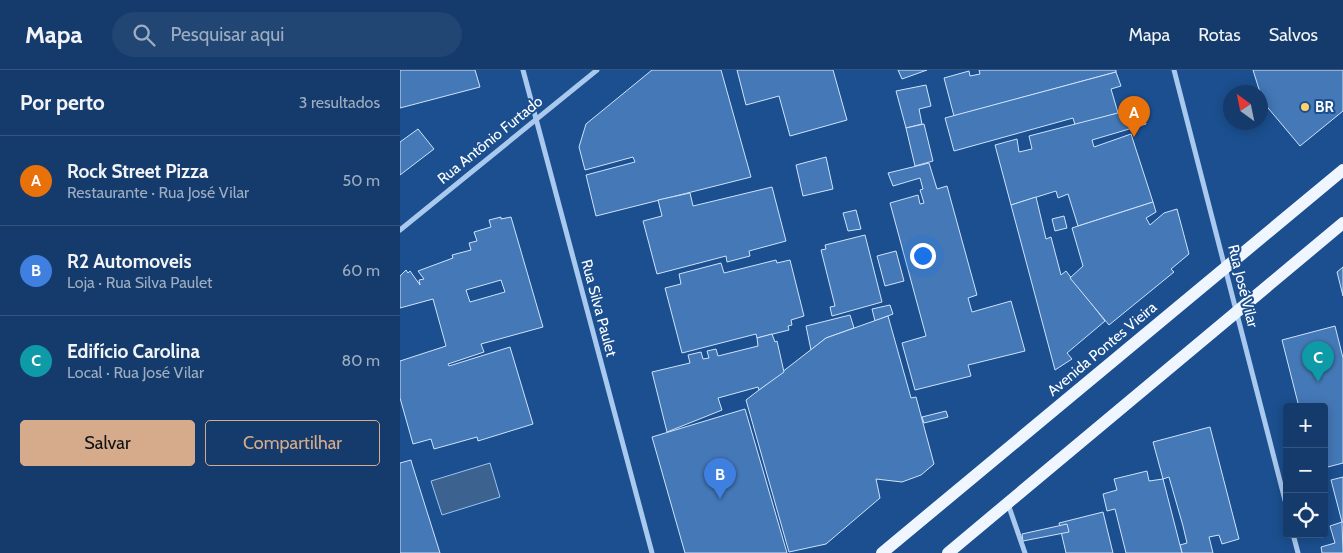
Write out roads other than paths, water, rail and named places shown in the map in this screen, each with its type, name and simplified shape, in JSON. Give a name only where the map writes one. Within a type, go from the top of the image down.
[{"type":"main road","name":"Avenida Pontes Vieira","points":[[882,553],[1343,170]]},
{"type":"main road","points":[[948,553],[1343,223]]},
{"type":"street","name":"Rua Silva Paulet","points":[[523,70],[652,553]]},
{"type":"street","name":"Rua Antônio Furtado","points":[[400,230],[596,70]]},
{"type":"street","name":"Rua José Vilar","points":[[1174,70],[1283,493]]},
{"type":"street","points":[[1008,504],[1025,553]]},
{"type":"street","points":[[1294,538],[1298,553]]},
{"type":"water","points":[[490,463],[500,497],[442,515],[431,481]]},
{"type":"place","name":"BR","points":[[1305,107]]},
{"type":"place","name":"Rock Street Pizza","points":[[1134,137]]},
{"type":"place","name":"Edifício Carolina","points":[[1318,382]]},
{"type":"place","name":"R2 Automoveis","points":[[720,499]]}]
